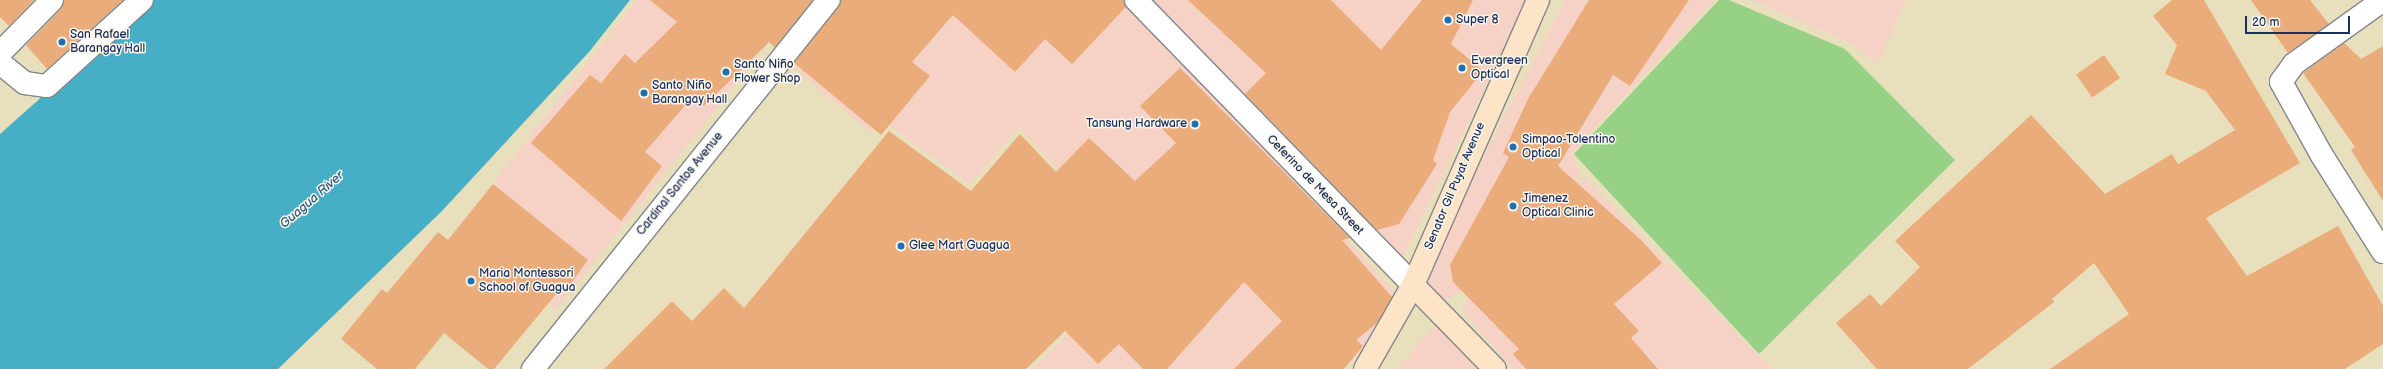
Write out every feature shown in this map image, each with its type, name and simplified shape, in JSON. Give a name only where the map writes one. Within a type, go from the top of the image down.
[{"type":"main road","name":"Senator Gil Puyat Avenue","points":[[1366,369],[1413,285],[1538,0]]},
{"type":"main road","name":"Ceferino de Mesa Street","points":[[1413,285],[1495,369]]},
{"type":"street","points":[[0,53],[52,0]]},
{"type":"street","points":[[0,63],[25,83],[47,86],[142,0]]},
{"type":"street","name":"Cardinal Santos Avenue","points":[[533,369],[828,0]]},
{"type":"street","name":"Ceferino de Mesa Street","points":[[1136,0],[1413,285]]},
{"type":"street","points":[[2383,0],[2294,64],[2282,82],[2321,154],[2383,252]]},
{"type":"shaded area","points":[[637,0],[807,0],[774,36],[556,310],[455,231]]},
{"type":"shaded area","points":[[850,0],[1121,0],[1248,129],[1404,303],[1344,369],[1033,369],[1141,259],[1019,127],[970,184],[882,120],[870,132],[795,69]]},
{"type":"shaded area","points":[[1147,0],[1527,0],[1400,263]]},
{"type":"shaded area","points":[[1565,0],[1714,0],[1572,153],[1580,175],[1469,288],[1441,301],[1418,284]]},
{"type":"shaded area","points":[[1751,0],[1906,0],[1878,64],[1849,42]]},
{"type":"shaded area","points":[[1583,176],[1772,369],[1514,369],[1462,311],[1475,284]]},
{"type":"shaded area","points":[[1438,323],[1480,369],[1396,369]]},
{"type":"green space","points":[[1719,0],[1729,0],[1845,49],[1955,160],[1759,354],[1574,154]]},
{"type":"water","name":"Guagua River","points":[[151,0],[630,0],[589,52],[441,212],[278,369],[0,369],[0,134]]},
{"type":"building","points":[[0,0],[34,0],[9,26],[0,17]]},
{"type":"building","points":[[64,0],[123,0],[47,69],[26,45],[61,9]]},
{"type":"building","points":[[650,0],[813,0],[775,48],[769,42],[704,106],[693,96],[645,152],[662,166],[621,221],[531,143],[590,75],[601,83],[625,54],[635,63],[677,22]]},
{"type":"building","points":[[841,0],[1124,0],[1126,7],[1072,64],[1045,39],[1015,72],[953,15],[912,62],[930,76],[881,135],[794,63]]},
{"type":"building","points":[[1188,0],[1331,0],[1381,50],[1422,0],[1473,0],[1451,44],[1483,71],[1450,112],[1433,160],[1437,164],[1399,224],[1377,230],[1245,94],[1266,73]]},
{"type":"building","points":[[1589,0],[1689,0],[1630,86],[1613,75],[1558,166],[1641,240],[1662,263],[1614,304],[1639,331],[1631,338],[1658,369],[1526,369],[1513,354],[1519,349],[1453,282],[1450,265],[1509,157],[1503,153],[1528,99]]},
{"type":"building","points":[[2172,0],[2204,0],[2300,163],[2206,218],[2247,276],[2338,226],[2383,306],[2383,344],[2345,369],[2050,369],[2129,314],[2094,263],[2052,299],[2054,302],[1968,369],[1877,369],[1836,323],[1870,294],[1881,306],[1920,267],[1895,241],[2031,115],[2105,194],[2172,154],[2178,164],[2235,130],[2206,91],[2165,74],[2177,45],[2153,16]]},
{"type":"building","points":[[2251,0],[2310,0],[2329,24],[2288,53]]},
{"type":"building","points":[[2344,43],[2361,59],[2383,46],[2383,201],[2351,150],[2355,147],[2303,73]]},
{"type":"building","points":[[2104,55],[2120,78],[2092,97],[2076,75]]},
{"type":"building","points":[[1180,68],[1350,238],[1342,240],[1392,297],[1378,322],[1356,340],[1363,346],[1344,369],[1234,369],[1282,321],[1244,282],[1167,369],[1143,369],[1119,344],[1098,364],[1065,331],[1026,369],[604,369],[672,301],[692,321],[724,288],[744,308],[889,131],[971,191],[1020,134],[1056,172],[1089,138],[1135,181],[1176,143],[1140,106]]},
{"type":"building","points":[[493,184],[588,260],[566,290],[562,287],[494,369],[488,369],[444,333],[415,369],[377,369],[341,339],[382,289],[387,293],[438,232],[448,240]]},
{"type":"place","name":"Super 8","points":[[1448,20]]},
{"type":"place","name":"San Rafael Barangay Hall","points":[[62,42]]},
{"type":"place","name":"Evergreen Optical","points":[[1462,68]]},
{"type":"place","name":"Santo Niño Flower Shop","points":[[726,72]]},
{"type":"place","name":"Santo Niño Barangay Hall","points":[[644,93]]},
{"type":"place","name":"Tansung Hardware","points":[[1195,124]]},
{"type":"place","name":"Simpao-Tolentino Optical","points":[[1513,147]]},
{"type":"place","name":"Jimenez Optical Clinic","points":[[1513,206]]},
{"type":"place","name":"Glee Mart Guagua","points":[[901,246]]},
{"type":"place","name":"Maria Montessori School of Guagua","points":[[471,281]]}]
